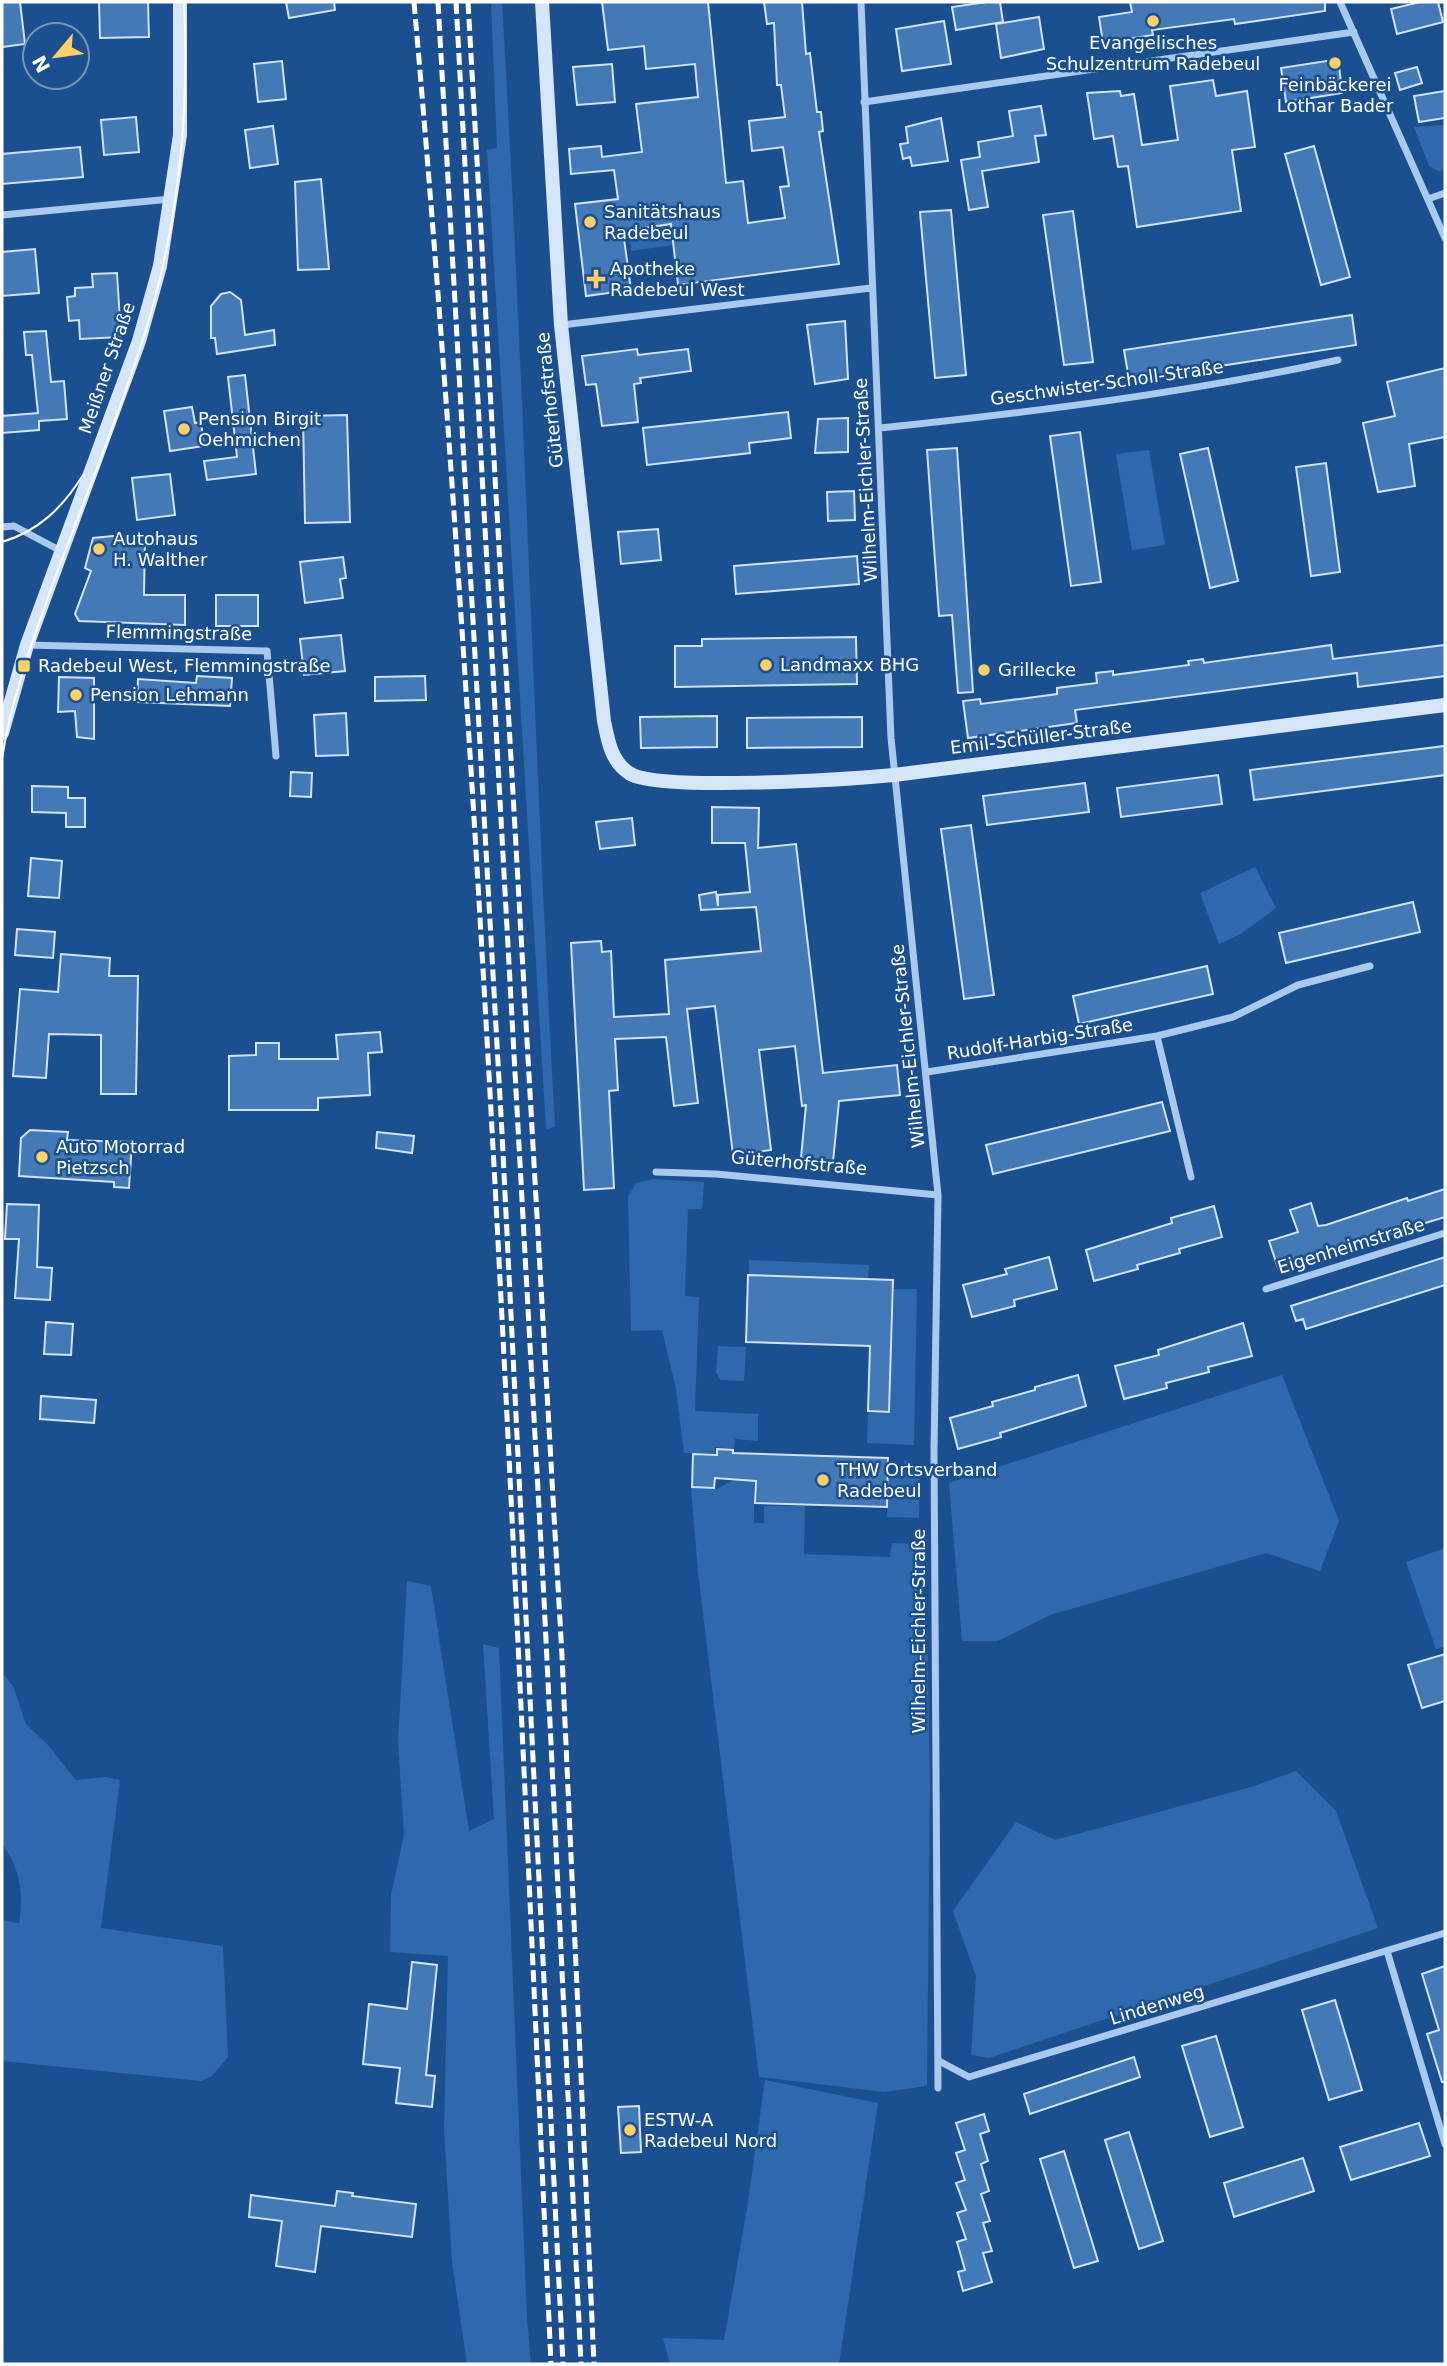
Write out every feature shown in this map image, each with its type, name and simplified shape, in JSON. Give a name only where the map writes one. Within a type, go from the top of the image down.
[{"type":"street","name":"Meißner Straße","points":[[2,733],[27,645],[139,341],[160,266],[172,199],[182,98],[180,2]]},
{"type":"street","name":"Güterhofstraße","points":[[542,2],[561,326],[604,721],[612,753],[619,764],[641,779]]},
{"type":"street","name":"Wilhelm-Eichler-Straße","points":[[861,2],[871,288],[880,428],[894,775],[938,1195],[934,1533],[938,2088]]},
{"type":"street","points":[[1340,2],[1445,238]]},
{"type":"street","points":[[864,102],[1354,32]]},
{"type":"street","points":[[1428,200],[1445,193]]},
{"type":"street","points":[[2,215],[172,199]]},
{"type":"street","points":[[561,326],[871,288]]},
{"type":"street","name":"Geschwister-Scholl-Straße","points":[[880,428],[1146,396],[1338,360]]},
{"type":"street","points":[[2,527],[14,526],[61,551]]},
{"type":"street","name":"Flemmingstraße","points":[[27,645],[267,651],[276,756]]},
{"type":"street","name":"Emil-Schüller-Straße","points":[[641,779],[829,780],[894,775],[1445,705]]},
{"type":"street","name":"Rudolf-Harbig-Straße","points":[[927,1072],[1157,1036],[1233,1017],[1298,985],[1370,966]]},
{"type":"street","name":"Rudolf-Harbig-Straße","points":[[1157,1036],[1191,1177]]},
{"type":"street","name":"Güterhofstraße","points":[[656,1172],[716,1174],[938,1195]]},
{"type":"street","name":"Eigenheimstraße","points":[[1266,1289],[1445,1233]]},
{"type":"street","name":"Lindenweg","points":[[939,2061],[969,2077],[1445,1933]]},
{"type":"street","points":[[1387,1951],[1445,2144]]},
{"type":"shaded area","points":[[491,2],[502,2],[517,283],[555,1127],[546,1129],[487,150],[497,148]]},
{"type":"shaded area","points":[[1445,125],[1445,170],[1439,171],[1429,166],[1414,127]]},
{"type":"shaded area","points":[[671,224],[673,245],[631,251],[628,230]]},
{"type":"shaded area","points":[[1149,450],[1165,545],[1132,550],[1116,454]]},
{"type":"shaded area","points":[[1255,867],[1276,908],[1241,934],[1219,944],[1200,893]]},
{"type":"shaded area","points":[[653,1179],[704,1182],[702,1209],[688,1209],[685,1296],[699,1297],[695,1411],[758,1414],[758,1441],[735,1439],[734,1449],[715,1447],[715,1453],[684,1453],[676,1389],[662,1330],[631,1331],[628,1197],[636,1183]]},
{"type":"shaded area","points":[[749,1260],[869,1265],[868,1279],[749,1275]]},
{"type":"shaded area","points":[[894,1289],[917,1289],[914,1445],[867,1443],[868,1413],[890,1413]]},
{"type":"shaded area","points":[[718,1346],[746,1347],[744,1381],[720,1380],[716,1372]]},
{"type":"shaded area","points":[[1282,1375],[1339,1521],[1320,1571],[1266,1553],[1050,1615],[998,1641],[962,1641],[949,1483]]},
{"type":"shaded area","points":[[904,1460],[920,1466],[919,1518],[887,1517],[889,1473],[903,1474]]},
{"type":"shaded area","points":[[734,1480],[754,1481],[754,1523],[764,1523],[764,1506],[805,1506],[804,1554],[890,1557],[892,1543],[921,1544],[921,1581],[927,1622],[930,1781],[927,2086],[884,2092],[759,2077],[698,1572],[691,1488],[716,1489]]},
{"type":"shaded area","points":[[1445,1548],[1445,1646],[1436,1649],[1406,1562]]},
{"type":"shaded area","points":[[407,1581],[431,1586],[469,1831],[494,1819],[483,1644],[499,1648],[531,2364],[467,2364],[452,2262],[444,2129],[448,1956],[390,1952],[391,1895],[404,1835],[398,1742]]},
{"type":"shaded area","points":[[2,1673],[13,1686],[26,1724],[47,1744],[76,1780],[105,1777],[120,1780],[101,1928],[223,1946],[228,2057],[212,2076],[201,2081],[2,2061],[2,1920],[19,1923],[21,1902],[17,1872],[2,1844]]},
{"type":"shaded area","points":[[1296,1771],[1336,1811],[1378,1928],[989,2058],[971,2055],[976,1976],[953,1911],[1016,1822],[1055,1840],[1251,1787]]},
{"type":"shaded area","points":[[765,2080],[878,2103],[839,2364],[670,2364],[663,2338],[724,2340],[747,2209]]},
{"type":"building","points":[[2,2],[20,2],[21,45],[2,47]]},
{"type":"building","points":[[99,2],[148,2],[149,37],[100,38]]},
{"type":"building","points":[[286,2],[334,2],[335,10],[289,18]]},
{"type":"building","points":[[602,2],[708,2],[726,183],[743,181],[748,223],[785,218],[780,187],[789,186],[783,147],[752,151],[749,121],[785,117],[781,85],[777,85],[774,23],[767,24],[764,2],[802,2],[806,54],[810,53],[817,112],[821,112],[823,131],[819,132],[839,264],[678,285],[671,224],[623,231],[631,290],[586,296],[575,204],[618,199],[614,170],[571,174],[569,149],[601,146],[602,157],[642,152],[636,104],[698,97],[695,64],[646,69],[644,46],[608,50]]},
{"type":"building","points":[[1000,2],[1003,22],[956,30],[952,7]]},
{"type":"building","points":[[1130,2],[1325,2],[1325,11],[1235,24],[1234,19],[1152,30],[1153,35],[1103,43],[1099,17],[1132,12]]},
{"type":"building","points":[[1420,2],[1438,2],[1443,22],[1397,34],[1391,9]]},
{"type":"building","points":[[1039,17],[1044,49],[1001,58],[996,24]]},
{"type":"building","points":[[944,21],[951,64],[902,71],[896,29]]},
{"type":"building","points":[[1333,60],[1339,65],[1342,93],[1286,102],[1281,68]]},
{"type":"building","points":[[282,61],[286,99],[258,102],[254,64]]},
{"type":"building","points":[[612,64],[615,102],[577,105],[573,67]]},
{"type":"building","points":[[1417,67],[1422,83],[1400,90],[1395,73]]},
{"type":"building","points":[[1213,80],[1216,96],[1247,91],[1255,147],[1232,150],[1241,211],[1137,227],[1128,166],[1118,167],[1113,136],[1094,139],[1087,93],[1120,91],[1121,96],[1134,94],[1142,145],[1178,140],[1170,86]]},
{"type":"building","points":[[1445,91],[1445,118],[1419,122],[1414,96]]},
{"type":"building","points":[[1041,106],[1046,135],[1035,136],[1039,162],[982,171],[988,207],[969,210],[961,160],[980,157],[978,142],[1013,136],[1009,111]]},
{"type":"building","points":[[136,117],[139,152],[104,155],[101,120]]},
{"type":"building","points":[[941,118],[948,161],[912,166],[910,157],[903,159],[900,144],[908,143],[906,127]]},
{"type":"building","points":[[273,126],[278,164],[250,168],[245,130]]},
{"type":"building","points":[[1314,146],[1350,277],[1321,285],[1285,154]]},
{"type":"building","points":[[80,147],[83,177],[2,184],[2,154]]},
{"type":"building","points":[[321,179],[329,269],[298,270],[295,182]]},
{"type":"building","points":[[951,210],[966,375],[935,378],[920,212]]},
{"type":"building","points":[[1073,211],[1093,362],[1064,365],[1043,215]]},
{"type":"building","points":[[35,249],[39,293],[2,296],[2,252]]},
{"type":"building","points":[[117,273],[121,337],[80,339],[79,320],[69,321],[67,297],[75,296],[75,288],[93,287],[92,274]]},
{"type":"building","points":[[230,292],[241,300],[245,335],[274,330],[275,345],[217,354],[215,338],[211,338],[211,306],[221,294]]},
{"type":"building","points":[[1352,315],[1356,345],[1129,380],[1124,350]]},
{"type":"building","points":[[845,321],[848,379],[815,384],[807,325]]},
{"type":"building","points":[[46,331],[51,382],[64,381],[67,419],[39,421],[39,430],[2,433],[2,416],[38,413],[32,355],[26,355],[24,332]]},
{"type":"building","points":[[637,349],[638,355],[688,349],[691,371],[640,378],[641,383],[634,384],[638,422],[602,426],[596,384],[586,385],[582,356]]},
{"type":"building","points":[[1445,368],[1445,437],[1409,444],[1415,486],[1378,492],[1363,423],[1395,416],[1387,382]]},
{"type":"building","points":[[245,375],[256,474],[207,480],[204,461],[237,457],[228,377]]},
{"type":"building","name":"Pension Birgit Oehmichen","points":[[192,407],[195,423],[201,422],[204,446],[170,451],[164,411]]},
{"type":"building","points":[[788,412],[791,438],[749,443],[750,453],[647,465],[643,428]]},
{"type":"building","points":[[347,415],[350,522],[305,523],[303,416]]},
{"type":"building","points":[[848,418],[848,452],[815,453],[818,419]]},
{"type":"building","points":[[1080,432],[1101,582],[1071,586],[1050,436]]},
{"type":"building","points":[[957,448],[973,692],[958,693],[952,615],[939,616],[927,450]]},
{"type":"building","points":[[1208,448],[1238,581],[1210,588],[1180,454]]},
{"type":"building","points":[[1326,463],[1340,572],[1311,576],[1296,467]]},
{"type":"building","points":[[170,474],[175,515],[137,520],[132,478]]},
{"type":"building","points":[[854,491],[855,520],[828,521],[827,492]]},
{"type":"building","points":[[658,529],[661,560],[621,564],[618,532]]},
{"type":"building","points":[[145,536],[144,595],[185,595],[185,625],[79,621],[75,614],[91,571],[85,568],[93,538]]},
{"type":"building","points":[[857,556],[859,584],[736,594],[734,566]]},
{"type":"building","points":[[343,557],[346,578],[340,579],[343,598],[305,603],[300,562]]},
{"type":"building","points":[[216,595],[258,595],[258,626],[216,626]]},
{"type":"building","points":[[341,635],[345,671],[304,675],[300,639]]},
{"type":"building","name":"Landmaxx BHG","points":[[856,637],[857,684],[675,687],[675,646],[702,646],[702,639]]},
{"type":"building","points":[[1331,645],[1333,659],[1445,645],[1445,676],[1358,687],[1357,673],[1075,710],[1077,723],[968,738],[963,701],[980,699],[981,704],[1057,694],[1057,688],[1097,683],[1096,673],[1113,671],[1113,675],[1189,665],[1188,661],[1203,659],[1204,663]]},
{"type":"building","points":[[197,676],[232,678],[230,706],[137,702],[138,679],[196,683]]},
{"type":"building","points":[[425,676],[426,700],[375,701],[375,677]]},
{"type":"building","name":"Pension Lehmann","points":[[59,677],[94,678],[94,739],[77,737],[75,711],[58,712]]},
{"type":"building","points":[[346,713],[348,755],[316,756],[314,715]]},
{"type":"building","points":[[717,716],[717,747],[641,748],[640,717]]},
{"type":"building","points":[[862,717],[862,747],[747,748],[747,718]]},
{"type":"building","points":[[1445,746],[1445,775],[1254,800],[1250,770]]},
{"type":"building","points":[[291,772],[312,773],[311,797],[290,796]]},
{"type":"building","points":[[1218,775],[1222,804],[1121,817],[1117,788]]},
{"type":"building","points":[[1085,783],[1089,812],[987,825],[983,796]]},
{"type":"building","points":[[32,786],[68,787],[68,798],[85,798],[85,827],[66,827],[66,813],[32,812]]},
{"type":"building","points":[[712,807],[759,808],[758,848],[796,844],[823,1073],[897,1065],[900,1095],[839,1101],[833,1162],[801,1158],[806,1105],[802,1106],[795,1046],[759,1050],[771,1150],[733,1155],[715,1006],[687,1009],[698,1103],[674,1106],[666,1037],[615,1039],[618,1090],[609,1091],[614,1188],[584,1190],[571,943],[601,941],[602,952],[611,951],[614,1017],[669,1014],[665,960],[761,951],[756,907],[701,910],[699,895],[716,892],[718,906],[718,895],[750,892],[745,843],[712,843]]},
{"type":"building","points":[[632,818],[635,845],[600,849],[596,822]]},
{"type":"building","points":[[971,825],[994,995],[964,999],[941,829]]},
{"type":"building","points":[[31,858],[62,861],[59,898],[28,896]]},
{"type":"building","points":[[1413,902],[1420,932],[1286,963],[1279,933]]},
{"type":"building","points":[[17,929],[55,932],[53,958],[15,955]]},
{"type":"building","points":[[61,954],[110,958],[109,976],[138,976],[136,1094],[101,1094],[101,1035],[49,1034],[46,1078],[13,1076],[20,989],[58,992]]},
{"type":"building","points":[[1207,966],[1213,994],[1079,1024],[1073,996]]},
{"type":"building","points":[[380,1032],[382,1052],[368,1053],[370,1095],[318,1098],[318,1110],[229,1110],[229,1056],[256,1055],[256,1043],[279,1043],[279,1059],[338,1059],[336,1035]]},
{"type":"building","points":[[1162,1102],[1170,1131],[993,1174],[986,1145]]},
{"type":"building","name":"Auto Motorrad Pietzsch","points":[[30,1130],[68,1132],[67,1140],[132,1142],[129,1188],[114,1187],[114,1182],[19,1176],[21,1138]]},
{"type":"building","points":[[377,1132],[414,1136],[412,1153],[376,1148]]},
{"type":"building","points":[[1445,1189],[1445,1217],[1278,1268],[1269,1241],[1298,1232],[1290,1210],[1311,1203],[1318,1226],[1326,1225],[1407,1198],[1408,1201]]},
{"type":"building","points":[[7,1204],[39,1205],[37,1267],[52,1268],[50,1300],[15,1298],[19,1239],[5,1239]]},
{"type":"building","points":[[1214,1206],[1222,1237],[1137,1265],[1138,1269],[1094,1281],[1086,1250],[1172,1223],[1171,1218]]},
{"type":"building","points":[[1049,1257],[1057,1289],[1014,1300],[1015,1306],[972,1317],[963,1285],[1007,1274],[1005,1269]]},
{"type":"building","points":[[1445,1257],[1445,1285],[1306,1329],[1303,1319],[1296,1321],[1291,1306]]},
{"type":"building","points":[[748,1275],[893,1280],[889,1412],[868,1411],[870,1346],[746,1342]]},
{"type":"building","points":[[46,1322],[73,1324],[71,1355],[44,1354]]},
{"type":"building","points":[[1243,1323],[1252,1356],[1208,1367],[1209,1372],[1166,1383],[1167,1388],[1124,1399],[1115,1366],[1159,1355],[1158,1350]]},
{"type":"building","points":[[1078,1375],[1086,1406],[1000,1433],[1001,1437],[958,1449],[950,1418],[993,1406],[992,1402],[1035,1390],[1035,1387]]},
{"type":"building","points":[[41,1396],[96,1400],[94,1423],[40,1419]]},
{"type":"building","name":"THW Ortsverband Radebeul","points":[[717,1449],[733,1450],[733,1453],[888,1458],[887,1507],[755,1503],[756,1481],[715,1478],[714,1488],[692,1487],[693,1454],[717,1455]]},
{"type":"building","points":[[1445,1654],[1445,1701],[1422,1708],[1408,1665]]},
{"type":"building","points":[[412,1962],[437,1965],[426,2075],[435,2076],[432,2107],[396,2103],[400,2068],[363,2064],[369,2004],[407,2009]]},
{"type":"building","points":[[1445,1966],[1445,2082],[1442,2082],[1427,2034],[1439,2030],[1422,1974]]},
{"type":"building","points":[[1335,2000],[1362,2090],[1329,2100],[1302,2010]]},
{"type":"building","points":[[1216,2036],[1243,2127],[1210,2137],[1182,2046]]},
{"type":"building","points":[[1134,2057],[1140,2077],[1030,2114],[1024,2094]]},
{"type":"building","name":"ESTW-A Radebeul Nord","points":[[639,2106],[641,2152],[621,2153],[618,2107]]},
{"type":"building","points":[[984,2114],[989,2131],[980,2134],[988,2161],[981,2164],[989,2191],[981,2194],[990,2221],[983,2223],[992,2251],[983,2253],[992,2282],[963,2291],[958,2272],[965,2270],[957,2242],[966,2239],[957,2213],[966,2210],[956,2183],[965,2180],[956,2153],[965,2150],[956,2123]]},
{"type":"building","points":[[1419,2123],[1430,2156],[1351,2180],[1340,2147]]},
{"type":"building","points":[[1129,2132],[1163,2241],[1139,2249],[1105,2140]]},
{"type":"building","points":[[1064,2151],[1098,2261],[1074,2268],[1040,2159]]},
{"type":"building","points":[[1303,2158],[1314,2191],[1234,2217],[1224,2183]]},
{"type":"building","points":[[337,2191],[353,2193],[352,2196],[416,2204],[412,2237],[321,2226],[315,2272],[276,2266],[282,2221],[249,2217],[251,2195],[335,2206]]},
{"type":"tram line","points":[[2,759],[11,715],[30,650],[132,373],[165,258],[183,131],[184,2]]},
{"type":"tram line","points":[[2,542],[27,531],[49,516],[83,475]]},
{"type":"railway","points":[[414,2],[438,297],[478,887],[510,1478],[551,2364]]},
{"type":"railway","points":[[438,2],[502,1133],[563,2364]]},
{"type":"railway","points":[[456,2],[544,1599],[581,2364]]},
{"type":"railway","points":[[468,2],[562,1656],[594,2364]]},
{"type":"place","name":"Evangelisches Schulzentrum Radebeul","points":[[1153,21]]},
{"type":"place","name":"Feinbäckerei Lothar Bader","points":[[1335,63]]},
{"type":"place","name":"Sanitätshaus Radebeul","points":[[590,222]]},
{"type":"place","name":"Apotheke Radebeul West","points":[[596,279]]},
{"type":"place","name":"Pension Birgit Oehmichen","points":[[184,429]]},
{"type":"place","name":"Autohaus H. Walther","points":[[99,549]]},
{"type":"place","name":"Landmaxx BHG","points":[[766,665]]},
{"type":"place","name":"Radebeul West, Flemmingstraße","points":[[24,666]]},
{"type":"place","name":"Grillecke","points":[[984,670]]},
{"type":"place","name":"Pension Lehmann","points":[[76,695]]},
{"type":"place","name":"Auto Motorrad Pietzsch","points":[[42,1157]]},
{"type":"place","name":"THW Ortsverband Radebeul","points":[[823,1480]]},
{"type":"place","name":"ESTW-A Radebeul Nord","points":[[630,2130]]}]
